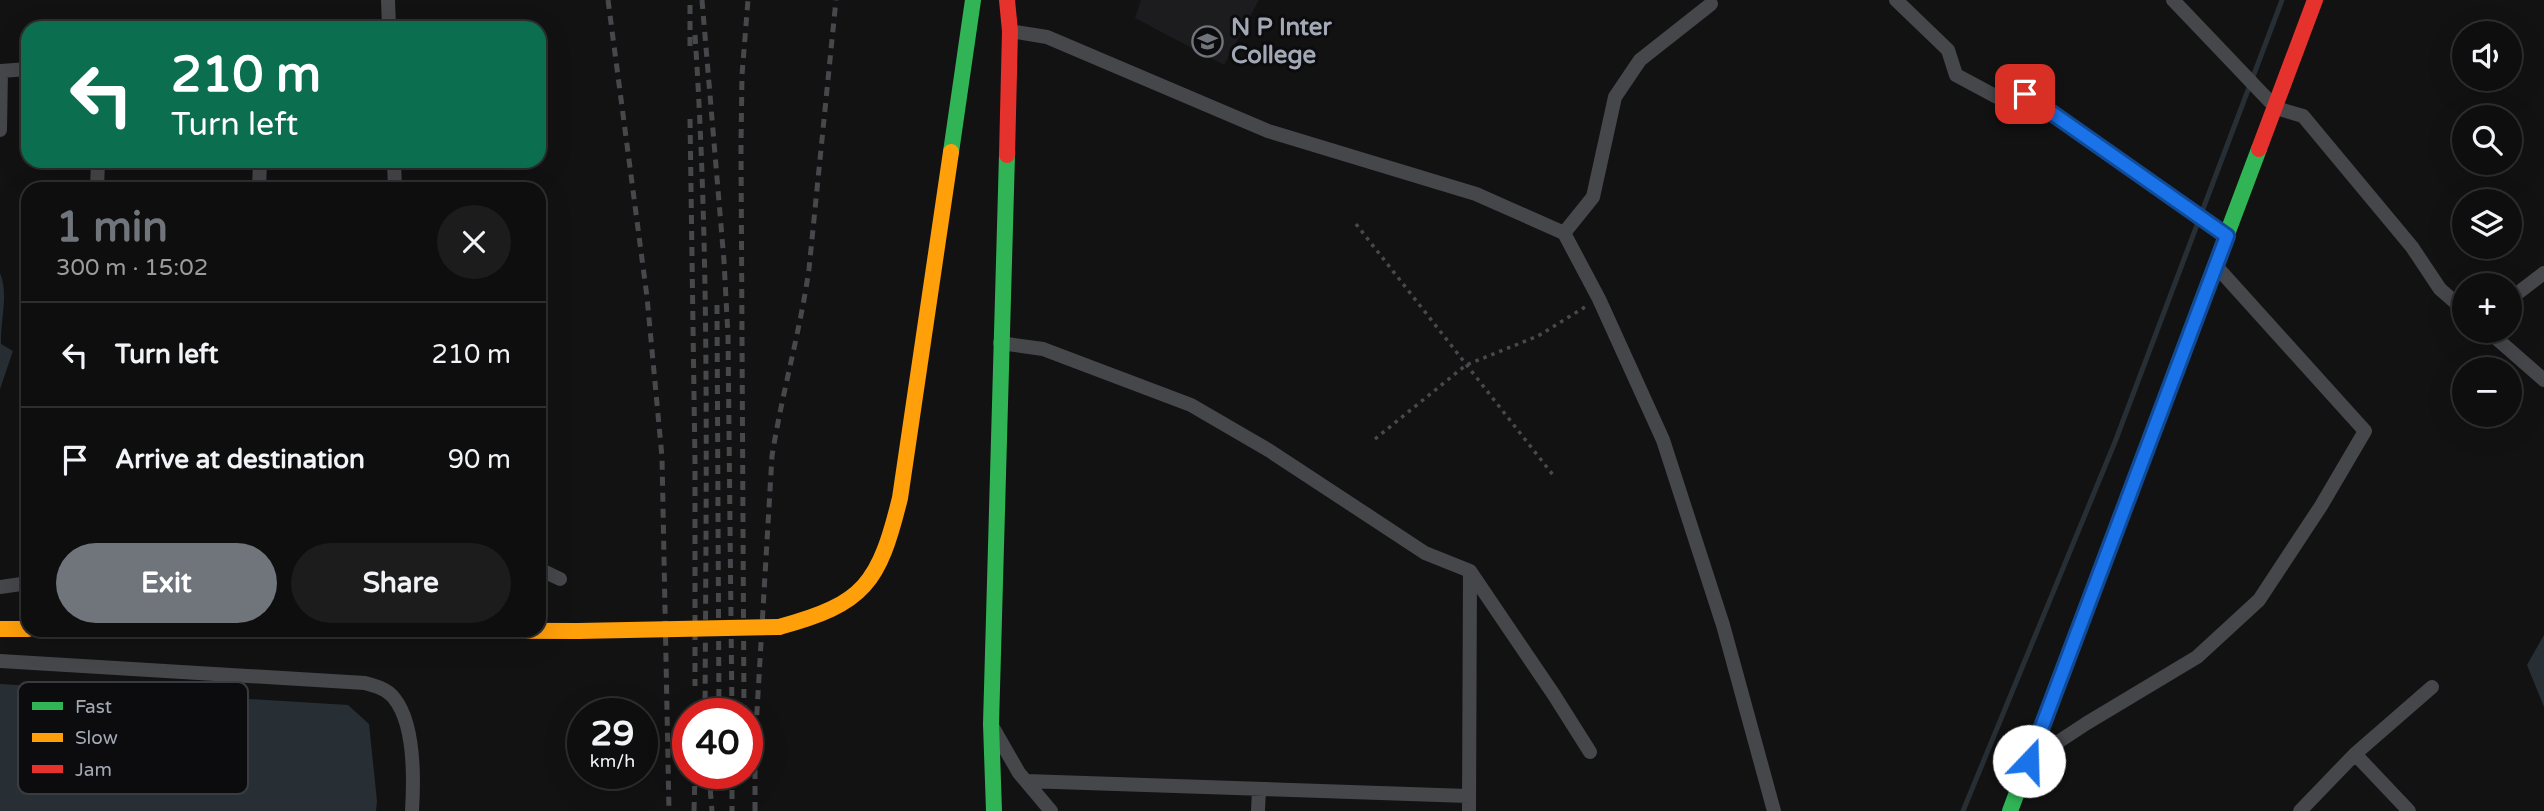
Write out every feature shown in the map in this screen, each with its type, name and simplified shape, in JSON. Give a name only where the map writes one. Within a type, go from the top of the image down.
[{"type":"main road","points":[[546,631],[779,627],[813,619],[837,608],[860,594],[879,570],[891,536],[902,484],[973,0]]},
{"type":"main road","points":[[994,811],[991,724],[1010,30],[1007,0]]},
{"type":"main road","points":[[2010,811],[2315,0]]},
{"type":"main road","points":[[0,629],[21,629]]},
{"type":"street","points":[[388,0],[389,21]]},
{"type":"street","points":[[1896,0],[1948,50],[1956,75],[1997,97],[2025,94],[2227,236]]},
{"type":"street","points":[[2172,0],[2276,108],[2303,116],[2412,247],[2440,289],[2452,300]]},
{"type":"street","points":[[1564,233],[1593,197],[1615,97],[1640,60],[1711,1]]},
{"type":"street","points":[[1010,30],[1047,37],[1268,131],[1476,194],[1564,233],[1599,299],[1663,440],[1723,625],[1774,811]]},
{"type":"street","points":[[0,130],[1,71],[21,70]]},
{"type":"street","points":[[2029,761],[2197,657],[2259,600],[2321,506],[2365,430],[2216,266]]},
{"type":"street","points":[[2522,290],[2544,273]]},
{"type":"street","points":[[1000,343],[1043,349],[1191,405],[1270,451],[1424,552],[1470,570],[1590,752]]},
{"type":"street","points":[[2502,343],[2544,380]]},
{"type":"street","points":[[1026,781],[1259,789],[1469,803],[1470,570]]},
{"type":"street","points":[[546,572],[560,579]]},
{"type":"street","points":[[0,587],[21,584]]},
{"type":"street","points":[[0,661],[365,683],[383,688],[393,696],[404,714],[409,738],[412,811]]},
{"type":"street","points":[[2300,811],[2355,754],[2432,687]]},
{"type":"street","points":[[991,724],[1026,781],[1051,811]]},
{"type":"street","points":[[2355,754],[2409,811]]},
{"type":"street","points":[[1258,811],[1259,789]]},
{"type":"path","points":[[1356,224],[1553,475]]},
{"type":"path","points":[[1375,439],[1466,365],[1538,336],[1599,299]]},
{"type":"shaded area","name":"N P Inter College","points":[[1141,0],[1259,0],[1224,65],[1135,18]]},
{"type":"shaded area","points":[[0,273],[4,299],[1,344],[13,351],[0,389]]},
{"type":"shaded area","points":[[2544,635],[2544,707],[2527,665]]},
{"type":"shaded area","points":[[0,684],[18,685],[18,794],[248,794],[248,699],[348,705],[369,724],[376,811],[0,811]]},
{"type":"waterway","points":[[1963,811],[2115,442],[2282,0]]},
{"type":"railway","points":[[608,0],[647,297],[662,457],[669,811]]},
{"type":"railway","points":[[690,0],[690,46]]},
{"type":"railway","points":[[702,0],[728,336],[732,698]]},
{"type":"railway","points":[[744,698],[741,146],[742,75],[748,0]]},
{"type":"railway","points":[[755,811],[755,745],[772,456],[809,269],[836,0]]},
{"type":"railway","points":[[695,35],[705,290],[705,698]]},
{"type":"railway","points":[[690,119],[695,686]]},
{"type":"railway","points":[[717,305],[719,698]]},
{"type":"railway","points":[[694,811],[695,789]]},
{"type":"railway","points":[[710,789],[712,811]]},
{"type":"railway","points":[[732,789],[732,811]]},
{"type":"traffic: fast","points":[[951,152],[973,0]]},
{"type":"traffic: fast","points":[[2010,811],[2259,149]]},
{"type":"traffic: fast","points":[[994,811],[991,724],[1007,155]]},
{"type":"traffic: slow","points":[[779,627],[831,609],[850,598],[864,586],[884,551],[900,498],[951,152]]},
{"type":"traffic: slow","points":[[578,631],[779,627]]},
{"type":"traffic: slow","points":[[0,629],[21,629]]},
{"type":"traffic: slow","points":[[546,631],[578,631]]},
{"type":"traffic: jam","points":[[1007,0],[1010,31],[1007,155]]},
{"type":"traffic: jam","points":[[2259,149],[2315,0]]},
{"type":"place","name":"N P Inter College","points":[[1208,41]]},
{"type":"route","points":[[2025,94],[2227,236],[2029,761]]}]
